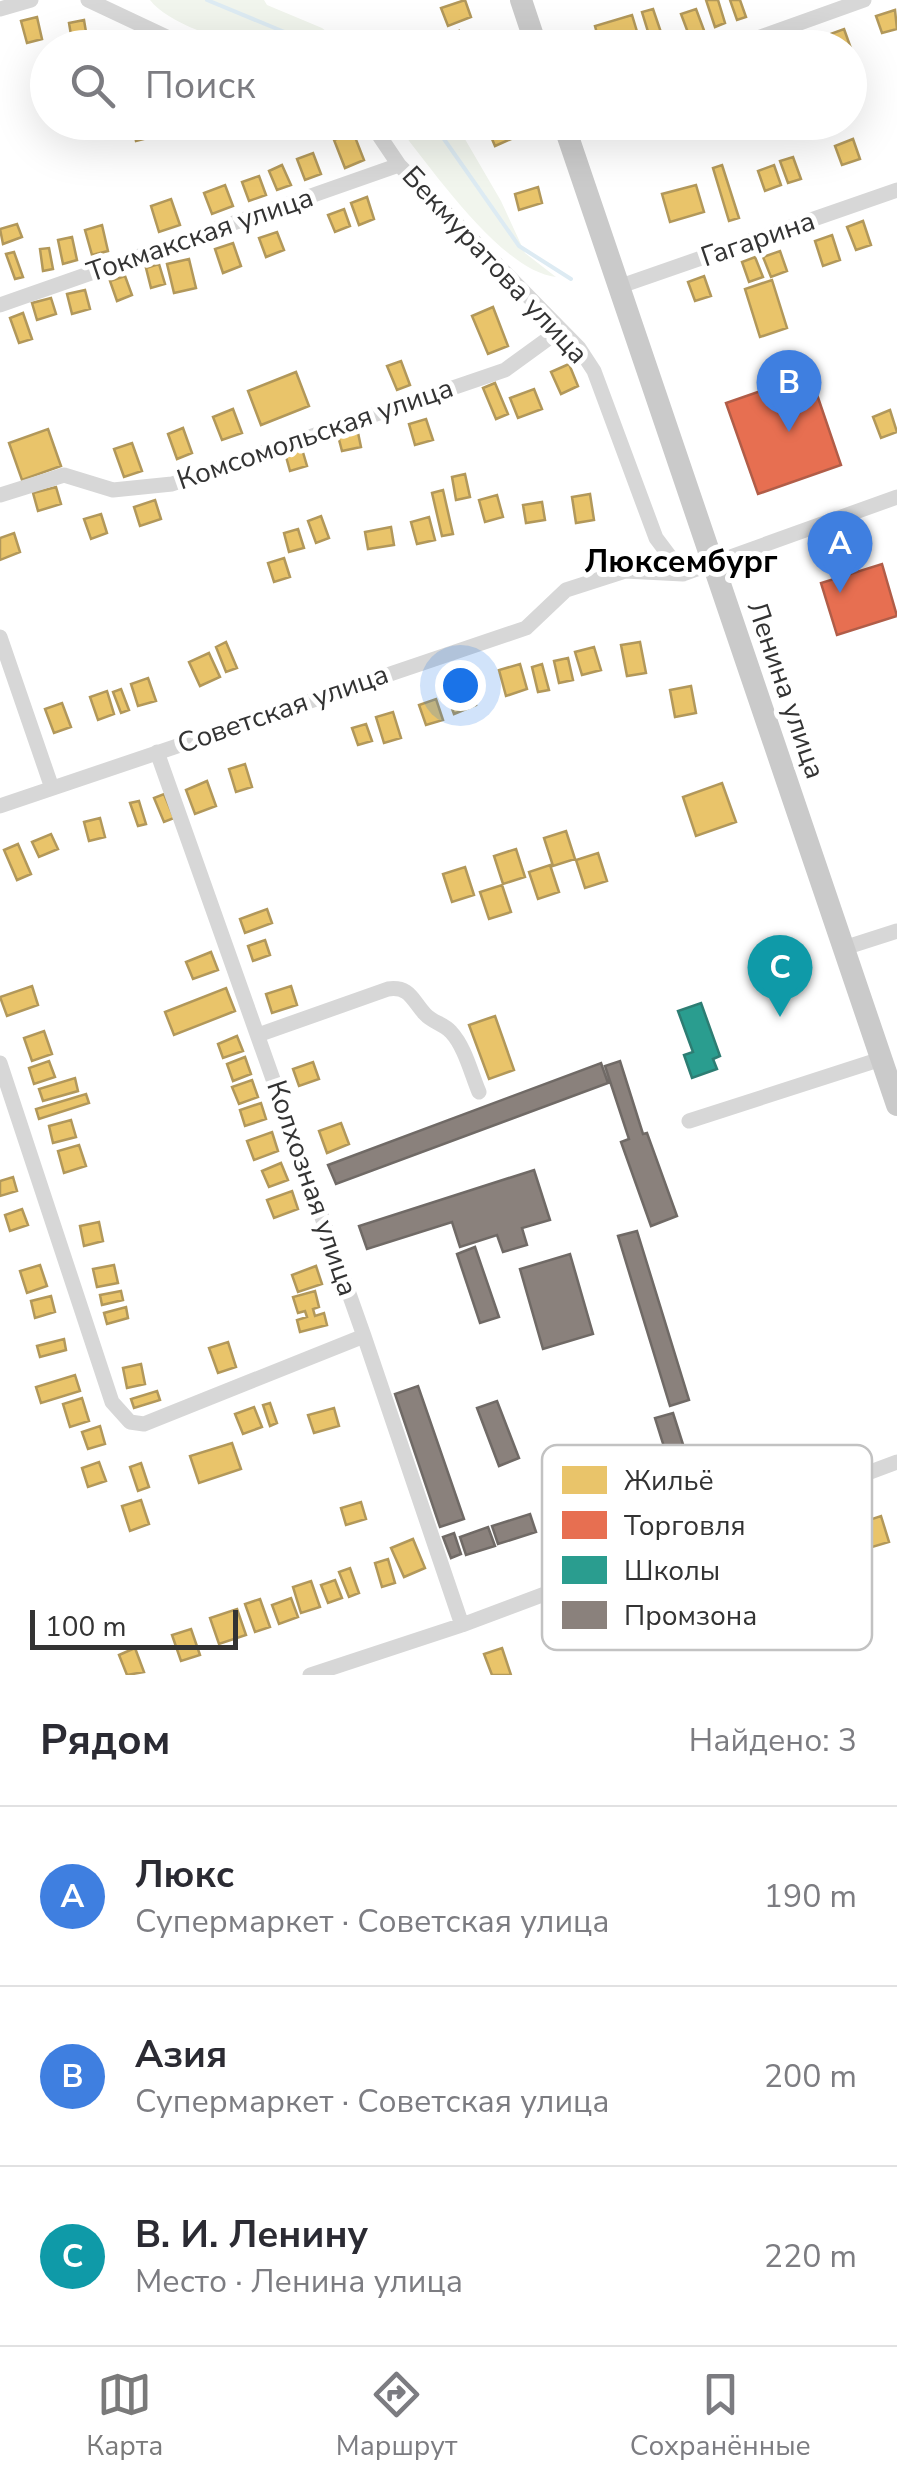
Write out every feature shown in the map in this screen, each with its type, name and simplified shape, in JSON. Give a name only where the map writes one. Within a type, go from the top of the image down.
[{"type":"main road","points":[[521,0],[531,30]]},
{"type":"main road","name":"Ленина улица","points":[[569,140],[897,1105]]},
{"type":"street","points":[[0,9],[30,0]]},
{"type":"street","points":[[88,0],[152,30]]},
{"type":"street","points":[[780,30],[864,0]]},
{"type":"street","name":"Бекмуратова улица","points":[[383,140],[400,165],[579,348],[594,371],[656,538],[683,574]]},
{"type":"street","name":"Токмакская улица","points":[[0,305],[400,165]]},
{"type":"street","name":"Гагарина","points":[[618,287],[897,190]]},
{"type":"street","name":"Комсомольская улица","points":[[0,495],[64,475],[113,490],[172,484],[506,370],[560,330]]},
{"type":"street","name":"Советская улица","points":[[0,806],[526,628],[566,590],[625,571],[683,574],[712,566],[897,496]]},
{"type":"street","points":[[0,637],[7,677],[52,788]]},
{"type":"street","name":"Колхозная улица","points":[[158,752],[462,1626]]},
{"type":"street","points":[[844,948],[897,931]]},
{"type":"street","points":[[258,1035],[400,988],[409,992],[424,1013],[456,1038],[479,1092]]},
{"type":"street","points":[[689,1121],[881,1059]]},
{"type":"street","points":[[0,1063],[112,1402],[130,1422],[144,1424],[364,1336]]},
{"type":"street","points":[[872,1471],[897,1462]]},
{"type":"street","points":[[310,1675],[542,1596]]},
{"type":"shaded area","points":[[150,0],[264,0],[267,5],[325,30],[197,30]]},
{"type":"shaded area","points":[[408,140],[465,140],[525,253],[556,277],[513,256],[490,237]]},
{"type":"building: Жильё","points":[[465,0],[471,17],[448,26],[441,8]]},
{"type":"building: Жильё","points":[[706,0],[718,0],[725,23],[715,27]]},
{"type":"building: Жильё","points":[[730,0],[740,0],[746,17],[737,20]]},
{"type":"building: Жильё","points":[[653,9],[660,30],[648,30],[642,12]]},
{"type":"building: Жильё","points":[[696,9],[704,30],[687,30],[681,14]]},
{"type":"building: Жильё","points":[[895,10],[897,29],[882,33],[876,16]]},
{"type":"building: Жильё","points":[[632,15],[637,30],[596,30],[595,26]]},
{"type":"building: Жильё","points":[[37,17],[40,30],[30,30],[30,42],[27,43],[21,21]]},
{"type":"building: Жильё","points":[[84,20],[86,30],[70,30],[69,23]]},
{"type":"building: Жильё","points":[[334,140],[356,140],[364,160],[345,168]]},
{"type":"building: Жильё","points":[[853,140],[860,159],[842,165],[835,146]]},
{"type":"building: Жильё","points":[[313,153],[321,174],[305,180],[297,159]]},
{"type":"building: Жильё","points":[[793,157],[801,179],[788,183],[780,161]]},
{"type":"building: Жильё","points":[[282,165],[291,185],[277,190],[269,171]]},
{"type":"building: Жильё","points":[[722,165],[739,218],[729,221],[713,168]]},
{"type":"building: Жильё","points":[[774,165],[781,185],[765,191],[758,171]]},
{"type":"building: Жильё","points":[[259,176],[266,195],[249,201],[242,182]]},
{"type":"building: Жильё","points":[[225,185],[233,206],[212,214],[204,193]]},
{"type":"building: Жильё","points":[[696,185],[704,212],[670,222],[662,194]]},
{"type":"building: Жильё","points":[[538,187],[542,203],[519,210],[515,194]]},
{"type":"building: Жильё","points":[[367,197],[374,219],[359,225],[351,203]]},
{"type":"building: Жильё","points":[[171,199],[180,225],[159,232],[151,206]]},
{"type":"building: Жильё","points":[[344,209],[350,226],[335,232],[328,215]]},
{"type":"building: Жильё","points":[[863,221],[871,245],[856,250],[847,227]]},
{"type":"building: Жильё","points":[[17,224],[22,237],[3,244],[0,229]]},
{"type":"building: Жильё","points":[[102,225],[108,251],[92,255],[85,230]]},
{"type":"building: Жильё","points":[[277,232],[284,250],[266,257],[259,238]]},
{"type":"building: Жильё","points":[[832,235],[840,260],[823,266],[815,241]]},
{"type":"building: Жильё","points":[[72,237],[77,260],[63,264],[58,240]]},
{"type":"building: Жильё","points":[[233,243],[241,266],[223,273],[215,249]]},
{"type":"building: Жильё","points":[[49,248],[53,269],[43,271],[40,249]]},
{"type":"building: Жильё","points":[[780,251],[787,271],[771,277],[763,257]]},
{"type":"building: Жильё","points":[[14,252],[23,277],[15,279],[6,254]]},
{"type":"building: Жильё","points":[[755,257],[763,277],[749,282],[742,262]]},
{"type":"building: Жильё","points":[[189,259],[196,288],[174,293],[167,264]]},
{"type":"building: Жильё","points":[[159,264],[165,284],[151,288],[146,268]]},
{"type":"building: Жильё","points":[[125,276],[132,295],[117,301],[110,281]]},
{"type":"building: Жильё","points":[[704,276],[711,296],[695,301],[688,282]]},
{"type":"building: Жильё","points":[[772,280],[787,328],[760,337],[745,289]]},
{"type":"building: Жильё","points":[[85,290],[90,309],[72,314],[67,294]]},
{"type":"building: Жильё","points":[[51,298],[56,314],[37,320],[32,303]]},
{"type":"building: Жильё","points":[[493,307],[508,346],[488,354],[472,316]]},
{"type":"building: Жильё","points":[[23,313],[32,339],[19,343],[10,318]]},
{"type":"building: Жильё","points":[[401,361],[410,385],[397,390],[387,366]]},
{"type":"building: Жильё","points":[[569,364],[578,386],[561,394],[551,372]]},
{"type":"building: Жильё","points":[[296,372],[309,406],[261,425],[248,391]]},
{"type":"building: Жильё","points":[[495,383],[508,414],[496,419],[483,388]]},
{"type":"building: Жильё","points":[[534,389],[542,409],[518,418],[510,398]]},
{"type":"building: Жильё","points":[[233,409],[242,433],[222,440],[213,417]]},
{"type":"building: Жильё","points":[[890,410],[897,432],[881,438],[873,417]]},
{"type":"building: Жильё","points":[[426,419],[433,440],[415,445],[409,424]]},
{"type":"building: Жильё","points":[[183,428],[192,453],[177,459],[168,434]]},
{"type":"building: Жильё","points":[[357,428],[361,447],[342,451],[337,432]]},
{"type":"building: Жильё","points":[[48,429],[61,466],[22,480],[9,443]]},
{"type":"building: Жильё","points":[[132,443],[142,471],[124,477],[114,449]]},
{"type":"building: Жильё","points":[[302,449],[307,466],[290,471],[285,453]]},
{"type":"building: Жильё","points":[[465,474],[470,497],[456,500],[452,477]]},
{"type":"building: Жильё","points":[[56,487],[61,504],[38,511],[33,493]]},
{"type":"building: Жильё","points":[[443,490],[453,534],[442,536],[432,493]]},
{"type":"building: Жильё","points":[[590,494],[594,520],[576,523],[572,497]]},
{"type":"building: Жильё","points":[[497,495],[503,517],[485,522],[479,500]]},
{"type":"building: Жильё","points":[[155,500],[161,519],[140,526],[134,507]]},
{"type":"building: Жильё","points":[[542,502],[545,520],[526,523],[523,505]]},
{"type":"building: Жильё","points":[[101,514],[107,533],[91,539],[84,519]]},
{"type":"building: Жильё","points":[[321,516],[329,538],[316,543],[308,521]]},
{"type":"building: Жильё","points":[[429,517],[435,540],[417,544],[411,522]]},
{"type":"building: Жильё","points":[[391,527],[394,545],[368,549],[365,532]]},
{"type":"building: Жильё","points":[[298,529],[304,548],[289,552],[284,533]]},
{"type":"building: Жильё","points":[[14,533],[20,552],[0,560],[0,538]]},
{"type":"building: Жильё","points":[[284,558],[290,577],[274,582],[268,563]]},
{"type":"building: Жильё","points":[[226,642],[237,668],[226,672],[216,647]]},
{"type":"building: Жильё","points":[[640,642],[646,673],[627,676],[621,645]]},
{"type":"building: Жильё","points":[[594,647],[601,670],[582,675],[575,652]]},
{"type":"building: Жильё","points":[[209,653],[220,677],[200,686],[189,662]]},
{"type":"building: Жильё","points":[[568,658],[573,680],[559,683],[554,661]]},
{"type":"building: Жильё","points":[[520,664],[527,689],[506,696],[499,670]]},
{"type":"building: Жильё","points":[[542,664],[549,690],[538,692],[532,667]]},
{"type":"building: Жильё","points":[[148,678],[156,701],[138,706],[131,684]]},
{"type":"building: Жильё","points":[[468,682],[476,705],[454,714],[445,690]]},
{"type":"building: Жильё","points":[[691,686],[696,713],[675,717],[670,690]]},
{"type":"building: Жильё","points":[[121,689],[129,710],[121,713],[113,692]]},
{"type":"building: Жильё","points":[[107,691],[114,714],[98,720],[90,697]]},
{"type":"building: Жильё","points":[[436,699],[443,720],[426,725],[419,705]]},
{"type":"building: Жильё","points":[[62,703],[71,727],[54,733],[45,709]]},
{"type":"building: Жильё","points":[[393,712],[401,738],[384,743],[376,717]]},
{"type":"building: Жильё","points":[[366,724],[372,741],[358,745],[352,728]]},
{"type":"building: Жильё","points":[[245,764],[252,787],[236,792],[229,769]]},
{"type":"building: Жильё","points":[[207,781],[216,806],[195,814],[186,790]]},
{"type":"building: Жильё","points":[[722,783],[736,822],[696,836],[683,797]]},
{"type":"building: Жильё","points":[[164,794],[174,818],[164,822],[154,798]]},
{"type":"building: Жильё","points":[[139,801],[146,824],[138,826],[130,803]]},
{"type":"building: Жильё","points":[[100,818],[105,837],[89,841],[84,822]]},
{"type":"building: Жильё","points":[[566,831],[575,859],[553,866],[544,838]]},
{"type":"building: Жильё","points":[[51,834],[58,849],[39,857],[32,842]]},
{"type":"building: Жильё","points":[[18,844],[31,874],[17,880],[4,850]]},
{"type":"building: Жильё","points":[[516,849],[525,877],[503,884],[494,856]]},
{"type":"building: Жильё","points":[[598,853],[607,881],[585,888],[576,860]]},
{"type":"building: Жильё","points":[[550,865],[559,892],[538,899],[529,872]]},
{"type":"building: Жильё","points":[[465,867],[474,895],[452,902],[443,874]]},
{"type":"building: Жильё","points":[[502,885],[511,912],[489,919],[480,892]]},
{"type":"building: Жильё","points":[[267,909],[272,923],[245,933],[240,919]]},
{"type":"building: Жильё","points":[[265,940],[270,955],[253,961],[248,946]]},
{"type":"building: Жильё","points":[[211,952],[218,970],[193,979],[186,962]]},
{"type":"building: Жильё","points":[[32,986],[38,1005],[7,1016],[0,997]]},
{"type":"building: Жильё","points":[[291,986],[297,1005],[272,1013],[266,994]]},
{"type":"building: Жильё","points":[[226,988],[235,1011],[174,1035],[165,1012]]},
{"type":"building: Жильё","points":[[495,1016],[514,1070],[489,1079],[469,1025]]},
{"type":"building: Жильё","points":[[44,1031],[52,1054],[32,1061],[24,1038]]},
{"type":"building: Жильё","points":[[237,1036],[243,1051],[223,1058],[218,1044]]},
{"type":"building: Жильё","points":[[245,1057],[251,1074],[233,1081],[227,1064]]},
{"type":"building: Жильё","points":[[49,1061],[55,1077],[34,1084],[29,1068]]},
{"type":"building: Жильё","points":[[313,1062],[319,1079],[299,1086],[293,1069]]},
{"type":"building: Жильё","points":[[75,1078],[78,1091],[43,1101],[39,1089]]},
{"type":"building: Жильё","points":[[252,1080],[258,1097],[239,1104],[232,1087]]},
{"type":"building: Жильё","points":[[86,1094],[89,1103],[39,1119],[36,1109]]},
{"type":"building: Жильё","points":[[261,1103],[266,1119],[245,1126],[240,1110]]},
{"type":"building: Жильё","points":[[71,1120],[76,1137],[53,1143],[49,1126]]},
{"type":"building: Жильё","points":[[341,1123],[349,1144],[327,1153],[319,1131]]},
{"type":"building: Жильё","points":[[272,1132],[278,1151],[254,1160],[247,1141]]},
{"type":"building: Жильё","points":[[79,1145],[86,1166],[64,1173],[58,1151]]},
{"type":"building: Жильё","points":[[281,1163],[288,1180],[269,1187],[262,1171]]},
{"type":"building: Жильё","points":[[13,1177],[17,1191],[0,1196],[0,1181]]},
{"type":"building: Жильё","points":[[292,1191],[298,1209],[274,1218],[267,1200]]},
{"type":"building: Жильё","points":[[22,1209],[28,1225],[10,1231],[5,1215]]},
{"type":"building: Жильё","points":[[99,1222],[103,1241],[84,1246],[80,1226]]},
{"type":"building: Жильё","points":[[40,1265],[47,1286],[27,1293],[20,1271]]},
{"type":"building: Жильё","points":[[114,1265],[118,1283],[97,1287],[93,1269]]},
{"type":"building: Жильё","points":[[316,1266],[322,1284],[298,1292],[292,1275]]},
{"type":"building: Жильё","points":[[121,1291],[123,1300],[102,1305],[100,1295]]},
{"type":"building: Жильё","points":[[315,1291],[319,1307],[313,1309],[315,1316],[324,1313],[327,1325],[300,1332],[297,1320],[307,1317],[305,1311],[298,1313],[293,1297]]},
{"type":"building: Жильё","points":[[51,1296],[55,1312],[35,1318],[31,1301]]},
{"type":"building: Жильё","points":[[126,1307],[128,1318],[107,1324],[104,1313]]},
{"type":"building: Жильё","points":[[64,1339],[66,1350],[40,1357],[37,1346]]},
{"type":"building: Жильё","points":[[228,1342],[236,1367],[218,1373],[209,1348]]},
{"type":"building: Жильё","points":[[141,1364],[145,1384],[127,1388],[123,1368]]},
{"type":"building: Жильё","points":[[75,1375],[80,1391],[41,1403],[36,1387]]},
{"type":"building: Жильё","points":[[157,1391],[160,1400],[134,1408],[131,1399]]},
{"type":"building: Жильё","points":[[82,1398],[89,1421],[70,1427],[63,1404]]},
{"type":"building: Жильё","points":[[270,1403],[277,1423],[270,1426],[263,1405]]},
{"type":"building: Жильё","points":[[254,1407],[262,1427],[243,1434],[235,1414]]},
{"type":"building: Жильё","points":[[334,1408],[339,1426],[314,1433],[308,1415]]},
{"type":"building: Жильё","points":[[100,1426],[105,1444],[88,1449],[82,1432]]},
{"type":"building: Жильё","points":[[232,1443],[241,1469],[199,1483],[190,1456]]},
{"type":"building: Жильё","points":[[99,1462],[106,1481],[88,1487],[82,1468]]},
{"type":"building: Жильё","points":[[141,1463],[149,1487],[138,1491],[130,1467]]},
{"type":"building: Жильё","points":[[141,1500],[149,1524],[130,1531],[122,1506]]},
{"type":"building: Жильё","points":[[361,1502],[366,1519],[346,1525],[341,1508]]},
{"type":"building: Жильё","points":[[881,1516],[889,1542],[872,1547],[872,1519]]},
{"type":"building: Жильё","points":[[413,1539],[425,1568],[404,1577],[391,1548]]},
{"type":"building: Жильё","points":[[388,1559],[395,1583],[382,1587],[375,1563]]},
{"type":"building: Жильё","points":[[350,1568],[359,1593],[349,1597],[339,1572]]},
{"type":"building: Жильё","points":[[335,1580],[342,1598],[328,1603],[321,1585]]},
{"type":"building: Жильё","points":[[311,1581],[320,1607],[301,1613],[293,1587]]},
{"type":"building: Жильё","points":[[291,1598],[298,1617],[279,1624],[272,1605]]},
{"type":"building: Жильё","points":[[260,1599],[270,1627],[255,1632],[245,1604]]},
{"type":"building: Жильё","points":[[237,1609],[246,1635],[219,1644],[210,1618]]},
{"type":"building: Жильё","points":[[191,1629],[200,1655],[181,1661],[172,1635]]},
{"type":"building: Жильё","points":[[135,1648],[144,1672],[127,1675],[119,1655]]},
{"type":"building: Жильё","points":[[502,1648],[511,1675],[492,1675],[484,1654]]},
{"type":"building: Торговля","points":[[810,374],[841,465],[758,494],[726,403]]},
{"type":"building: Торговля","points":[[882,564],[897,616],[837,635],[821,583]]},
{"type":"building: Школы","points":[[701,1003],[720,1056],[713,1059],[717,1069],[692,1078],[684,1055],[693,1052],[678,1011]]},
{"type":"building: Промзона","points":[[620,1061],[643,1134],[647,1133],[677,1216],[651,1226],[621,1142],[629,1139],[605,1066]]},
{"type":"building: Промзона","points":[[601,1063],[608,1083],[336,1184],[328,1165]]},
{"type":"building: Промзона","points":[[534,1170],[550,1220],[522,1228],[527,1245],[503,1252],[497,1235],[460,1247],[452,1222],[367,1249],[359,1226]]},
{"type":"building: Промзона","points":[[637,1231],[689,1400],[670,1406],[618,1236]]},
{"type":"building: Промзона","points":[[475,1247],[499,1317],[480,1323],[457,1254]]},
{"type":"building: Промзона","points":[[570,1254],[593,1334],[543,1349],[520,1269]]},
{"type":"building: Промзона","points":[[418,1386],[464,1519],[440,1527],[395,1394]]},
{"type":"building: Промзона","points":[[497,1401],[519,1458],[499,1466],[477,1408]]},
{"type":"building: Промзона","points":[[673,1413],[683,1445],[663,1445],[655,1418]]},
{"type":"building: Промзона","points":[[530,1514],[536,1532],[498,1544],[492,1526]]},
{"type":"building: Промзона","points":[[488,1527],[495,1546],[466,1555],[460,1537]]},
{"type":"building: Промзона","points":[[454,1533],[461,1554],[451,1558],[443,1537]]},
{"type":"waterway","points":[[207,0],[280,30]]},
{"type":"waterway","points":[[445,140],[519,246],[571,279]]},
{"type":"place","name":"Азия","points":[[789,432]]},
{"type":"place","name":"Люкс","points":[[840,593]]},
{"type":"place","name":"В. И. Ленину","points":[[780,1017]]},
{"type":"district","name":"Люксембург","points":[[681,561]]}]
